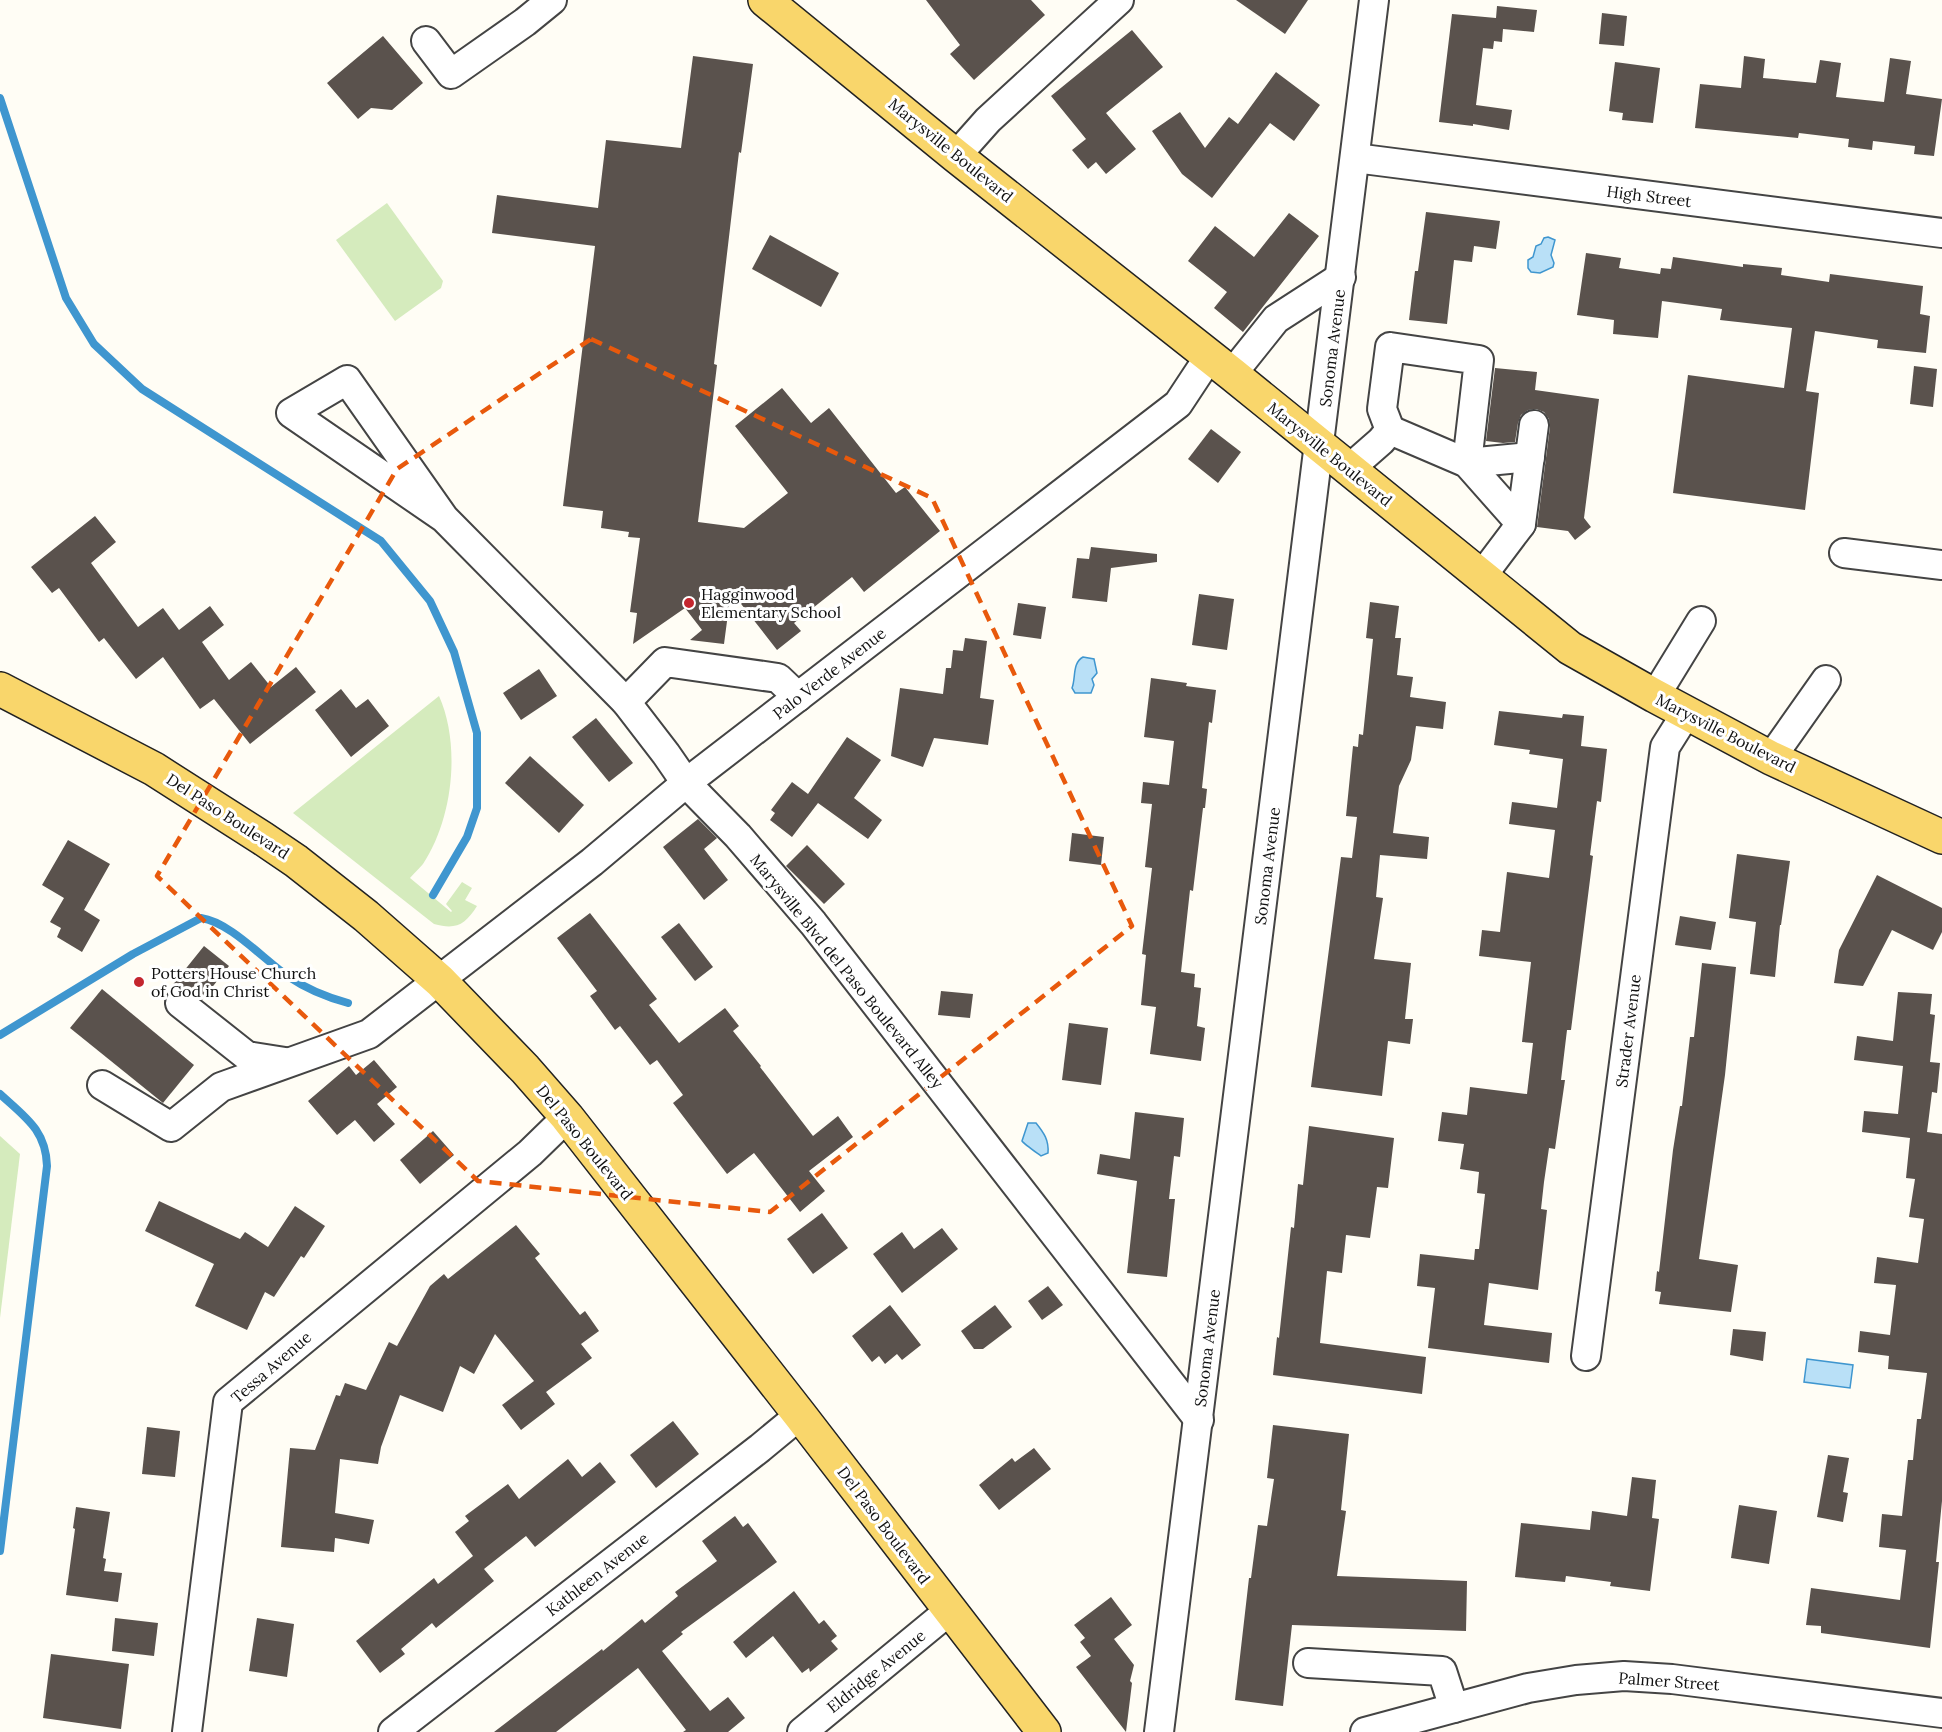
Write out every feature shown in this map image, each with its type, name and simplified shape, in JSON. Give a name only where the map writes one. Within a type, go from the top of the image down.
[{"type":"main road","name":"Marysville Boulevard","points":[[765,0],[1570,648],[1771,758],[1942,837]]},
{"type":"main road","name":"Del Paso Boulevard","points":[[0,689],[154,769],[254,832],[296,861],[366,916],[440,981],[525,1069],[567,1118],[1044,1732]]},
{"type":"street","points":[[426,40],[451,74],[552,0]]},
{"type":"street","points":[[956,156],[988,120],[1119,0]]},
{"type":"street","name":"Sonoma Avenue","points":[[1159,1732],[1374,0]]},
{"type":"street","name":"High Street","points":[[1355,158],[1942,234]]},
{"type":"street","name":"Palo Verde Avenue","points":[[102,1085],[171,1127],[221,1087],[369,1034],[592,862],[686,783],[1178,405],[1220,365],[1276,319],[1341,278]]},
{"type":"street","points":[[1349,469],[1381,441],[1386,420],[1390,347],[1479,360],[1467,463]]},
{"type":"street","name":"Marysville Blvd del Paso Boulevard Alley","points":[[444,518],[291,413],[347,380],[444,518],[626,702],[686,783],[738,836],[813,923],[1199,1420]]},
{"type":"street","points":[[1386,420],[1467,463],[1521,524]]},
{"type":"street","points":[[1481,577],[1521,524],[1534,425]]},
{"type":"street","points":[[1467,463],[1530,457]]},
{"type":"street","points":[[1844,553],[1942,565]]},
{"type":"street","points":[[1655,696],[1701,621]]},
{"type":"street","points":[[626,702],[665,662],[778,678],[798,697]]},
{"type":"street","points":[[1771,758],[1826,680]]},
{"type":"street","name":"Strader Avenue","points":[[1586,1356],[1665,747],[1687,712]]},
{"type":"street","points":[[180,1004],[247,1056],[287,1062]]},
{"type":"street","name":"Tessa Avenue","points":[[187,1732],[228,1402],[530,1152],[567,1118]]},
{"type":"street","name":"Kathleen Avenue","points":[[393,1732],[800,1415]]},
{"type":"street","name":"Eldridge Avenue","points":[[802,1732],[950,1611]]},
{"type":"street","points":[[1308,1663],[1442,1671],[1454,1708]]},
{"type":"street","name":"Palmer Street","points":[[1365,1732],[1528,1688],[1576,1680],[1624,1676],[1672,1679],[1942,1713]]},
{"type":"highlighted area","points":[[591,339],[932,498],[1132,926],[770,1212],[478,1181],[157,876],[397,469]]},
{"type":"green space","points":[[387,203],[443,281],[441,288],[395,321],[336,240]]},
{"type":"green space","points":[[439,696],[446,715],[450,737],[451,782],[441,826],[433,846],[423,864],[410,878],[451,912],[446,904],[462,882],[472,888],[465,900],[477,906],[464,922],[454,926],[434,924],[293,813]]},
{"type":"green space","points":[[0,1136],[20,1154],[0,1318]]},
{"type":"water","points":[[1548,237],[1555,240],[1551,255],[1553,267],[1540,273],[1531,272],[1528,268],[1528,260],[1533,257],[1536,246]]},
{"type":"water","points":[[1083,657],[1094,659],[1097,673],[1092,679],[1094,685],[1091,693],[1075,693],[1072,688],[1076,667]]},
{"type":"water","points":[[1028,1123],[1036,1123],[1041,1130],[1047,1140],[1048,1153],[1041,1156],[1022,1141]]},
{"type":"water","points":[[1807,1359],[1853,1365],[1850,1388],[1804,1382]]},
{"type":"building","points":[[926,0],[1031,0],[1045,15],[974,80],[950,54],[960,45]]},
{"type":"building","points":[[1236,0],[1308,0],[1285,34]]},
{"type":"building","points":[[1497,6],[1537,10],[1534,32],[1503,29],[1502,42],[1494,41],[1493,49],[1483,48],[1476,105],[1512,110],[1509,130],[1473,124],[1473,126],[1439,122],[1452,14],[1496,18]]},
{"type":"building","points":[[1602,13],[1627,16],[1624,46],[1599,44]]},
{"type":"building","points":[[1132,30],[1163,67],[1106,113],[1136,149],[1106,174],[1096,162],[1088,169],[1072,150],[1086,139],[1051,96]]},
{"type":"building","points":[[383,36],[423,83],[392,110],[371,108],[358,119],[327,83]]},
{"type":"building","points":[[693,56],[753,64],[741,153],[739,152],[698,522],[744,528],[788,493],[735,426],[782,388],[811,423],[829,408],[896,493],[905,487],[940,531],[864,592],[852,577],[794,623],[801,631],[777,650],[731,591],[724,644],[690,640],[702,630],[685,608],[633,644],[637,613],[630,612],[640,538],[628,537],[629,532],[601,528],[603,511],[563,506],[595,246],[492,233],[497,195],[598,208],[606,140],[681,148]]},
{"type":"building","points":[[1744,56],[1765,59],[1763,78],[1816,83],[1820,60],[1841,63],[1836,97],[1884,102],[1890,58],[1911,61],[1906,94],[1942,99],[1934,156],[1914,154],[1915,146],[1873,141],[1872,150],[1848,147],[1849,139],[1799,133],[1798,138],[1695,128],[1700,84],[1741,88]]},
{"type":"building","points":[[1615,62],[1660,68],[1653,123],[1622,120],[1623,113],[1609,111]]},
{"type":"building","points":[[1276,72],[1320,105],[1294,141],[1270,123],[1212,198],[1182,174],[1152,131],[1180,112],[1205,148],[1229,117],[1238,124]]},
{"type":"building","points":[[1426,212],[1500,221],[1496,249],[1474,246],[1472,262],[1454,260],[1447,324],[1409,320]]},
{"type":"building","points":[[1289,213],[1319,236],[1243,332],[1214,308],[1227,292],[1188,261],[1215,226],[1254,257]]},
{"type":"building","points":[[770,235],[839,273],[821,307],[752,269]]},
{"type":"building","points":[[1586,253],[1621,258],[1619,268],[1660,274],[1661,268],[1671,269],[1673,257],[1743,267],[1743,264],[1782,268],[1781,275],[1829,282],[1830,274],[1923,286],[1920,314],[1930,316],[1926,353],[1877,348],[1878,340],[1815,331],[1806,391],[1819,393],[1805,510],[1673,493],[1688,375],[1784,388],[1792,328],[1720,320],[1722,309],[1662,301],[1658,338],[1613,334],[1614,320],[1577,315]]},
{"type":"building","points":[[1914,366],[1937,369],[1933,407],[1910,404]]},
{"type":"building","points":[[1495,368],[1537,372],[1535,390],[1599,399],[1584,518],[1591,527],[1575,540],[1568,531],[1537,527],[1550,427],[1549,419],[1544,412],[1536,409],[1528,410],[1521,415],[1515,442],[1486,441]]},
{"type":"building","points":[[1211,429],[1241,452],[1218,483],[1188,459]]},
{"type":"building","points":[[95,516],[116,542],[91,563],[138,627],[163,608],[179,630],[210,606],[224,625],[202,642],[229,680],[251,662],[271,687],[296,667],[316,692],[250,744],[214,699],[200,709],[163,657],[136,679],[104,638],[99,642],[59,588],[52,593],[31,567]]},
{"type":"building","points":[[1091,547],[1157,554],[1157,562],[1111,568],[1107,602],[1072,598],[1077,558],[1089,559]]},
{"type":"building","points":[[1199,594],[1234,599],[1227,650],[1192,645]]},
{"type":"building","points":[[1370,602],[1399,606],[1395,638],[1401,638],[1397,675],[1413,677],[1410,697],[1446,702],[1443,729],[1416,726],[1411,760],[1399,786],[1393,833],[1429,837],[1427,859],[1380,855],[1376,897],[1383,898],[1374,959],[1411,963],[1405,1019],[1413,1019],[1410,1044],[1388,1041],[1382,1096],[1311,1087],[1341,857],[1352,858],[1357,817],[1346,816],[1353,746],[1358,747],[1359,734],[1363,735],[1373,639],[1366,638]]},
{"type":"building","points":[[1018,603],[1046,607],[1041,639],[1013,635]]},
{"type":"building","points":[[965,638],[987,641],[980,698],[994,700],[988,745],[934,738],[923,767],[891,756],[900,688],[943,694],[946,668],[951,668],[953,650],[963,651]]},
{"type":"building","points":[[539,669],[557,696],[521,720],[503,693]]},
{"type":"building","points":[[1151,678],[1216,690],[1212,723],[1209,722],[1202,788],[1207,789],[1205,808],[1203,808],[1193,891],[1190,890],[1181,972],[1195,974],[1194,987],[1201,988],[1197,1026],[1205,1028],[1201,1061],[1150,1054],[1156,1007],[1141,1005],[1146,955],[1142,954],[1152,868],[1145,867],[1152,804],[1141,803],[1143,782],[1169,785],[1174,741],[1144,737]]},
{"type":"building","points":[[341,689],[356,708],[368,699],[389,726],[351,757],[315,710]]},
{"type":"building","points":[[1499,711],[1562,718],[1563,714],[1584,716],[1581,746],[1607,749],[1601,802],[1597,801],[1590,855],[1593,856],[1571,1030],[1567,1030],[1561,1080],[1565,1080],[1555,1149],[1549,1148],[1544,1182],[1541,1209],[1547,1210],[1538,1290],[1489,1283],[1484,1325],[1552,1333],[1549,1363],[1428,1348],[1435,1288],[1417,1286],[1420,1254],[1474,1260],[1475,1249],[1479,1249],[1485,1194],[1477,1193],[1479,1172],[1460,1169],[1464,1144],[1438,1141],[1442,1112],[1467,1115],[1470,1087],[1527,1094],[1533,1043],[1522,1042],[1531,962],[1479,956],[1482,930],[1500,932],[1507,872],[1549,878],[1555,830],[1509,824],[1512,802],[1557,808],[1563,759],[1529,754],[1530,750],[1494,745]]},
{"type":"building","points":[[596,718],[633,763],[609,782],[572,737]]},
{"type":"building","points":[[847,737],[881,760],[854,798],[882,820],[868,839],[818,803],[792,837],[770,820],[775,813],[771,810],[792,782],[808,794]]},
{"type":"building","points":[[530,756],[584,805],[559,833],[505,783]]},
{"type":"building","points":[[698,819],[717,838],[704,849],[728,880],[704,900],[663,847]]},
{"type":"building","points":[[1072,833],[1104,837],[1101,865],[1069,861]]},
{"type":"building","points":[[68,840],[110,864],[84,910],[100,920],[82,952],[57,937],[61,928],[50,922],[64,898],[42,885]]},
{"type":"building","points":[[807,845],[845,884],[824,904],[786,866]]},
{"type":"building","points":[[1737,854],[1790,861],[1775,977],[1750,974],[1756,922],[1729,918]]},
{"type":"building","points":[[1877,875],[1942,908],[1942,932],[1933,950],[1892,930],[1863,986],[1834,983],[1839,950]]},
{"type":"building","points":[[590,913],[657,999],[649,1005],[679,1043],[725,1008],[739,1026],[733,1031],[813,1136],[838,1116],[853,1137],[809,1171],[825,1191],[800,1212],[754,1153],[727,1174],[673,1103],[683,1095],[657,1060],[650,1065],[620,1026],[615,1030],[590,996],[597,991],[557,938]]},
{"type":"building","points":[[1680,916],[1716,922],[1711,950],[1675,945]]},
{"type":"building","points":[[679,923],[713,967],[695,981],[661,937]]},
{"type":"building","points":[[204,946],[229,966],[202,1000],[183,987],[171,987]]},
{"type":"building","points":[[1702,963],[1736,967],[1725,1075],[1699,1259],[1738,1265],[1731,1312],[1659,1304],[1661,1292],[1655,1291],[1690,1037],[1694,1037]]},
{"type":"building","points":[[102,989],[194,1065],[163,1103],[70,1028]]},
{"type":"building","points":[[941,991],[973,994],[970,1018],[938,1015]]},
{"type":"building","points":[[1898,992],[1932,994],[1930,1014],[1935,1015],[1930,1062],[1940,1063],[1937,1093],[1932,1092],[1927,1132],[1942,1134],[1942,1501],[1936,1562],[1939,1562],[1930,1648],[1821,1633],[1821,1626],[1806,1625],[1811,1588],[1900,1600],[1906,1550],[1879,1547],[1882,1514],[1902,1516],[1908,1460],[1913,1460],[1917,1419],[1921,1419],[1927,1373],[1888,1369],[1889,1356],[1858,1352],[1860,1331],[1890,1335],[1896,1285],[1874,1283],[1877,1257],[1918,1263],[1924,1219],[1909,1217],[1915,1179],[1906,1178],[1910,1138],[1862,1132],[1864,1111],[1898,1114],[1903,1066],[1854,1060],[1857,1036],[1893,1041]]},
{"type":"building","points":[[1069,1023],[1108,1028],[1101,1085],[1062,1080]]},
{"type":"building","points":[[374,1060],[397,1087],[377,1104],[395,1124],[374,1142],[355,1120],[337,1135],[308,1101],[349,1066],[356,1075]]},
{"type":"building","points":[[1135,1112],[1184,1118],[1180,1157],[1174,1156],[1169,1199],[1175,1199],[1167,1277],[1127,1273],[1137,1181],[1097,1174],[1100,1154],[1130,1159]]},
{"type":"building","points":[[1309,1126],[1394,1138],[1388,1188],[1377,1187],[1370,1238],[1346,1235],[1342,1273],[1327,1271],[1320,1343],[1426,1357],[1422,1394],[1273,1375],[1291,1227],[1294,1228],[1298,1184],[1303,1185]]},
{"type":"building","points":[[433,1131],[454,1155],[420,1184],[400,1160]]},
{"type":"building","points":[[159,1201],[240,1239],[245,1232],[268,1247],[295,1206],[325,1226],[304,1258],[301,1256],[274,1297],[265,1292],[247,1330],[195,1306],[214,1264],[145,1231]]},
{"type":"building","points":[[822,1213],[848,1248],[813,1274],[787,1239]]},
{"type":"building","points":[[516,1225],[540,1254],[535,1258],[580,1315],[585,1311],[599,1331],[581,1344],[592,1358],[546,1392],[555,1404],[521,1430],[502,1405],[534,1381],[495,1334],[474,1374],[460,1366],[443,1412],[400,1395],[381,1447],[378,1464],[340,1459],[335,1513],[374,1520],[369,1544],[335,1538],[334,1552],[281,1547],[290,1448],[315,1450],[336,1395],[340,1396],[345,1383],[366,1390],[389,1342],[397,1346],[430,1286],[444,1274],[448,1279]]},
{"type":"building","points":[[942,1228],[958,1249],[902,1293],[873,1254],[902,1232],[914,1249]]},
{"type":"building","points":[[1048,1286],[1063,1305],[1042,1320],[1028,1301]]},
{"type":"building","points":[[890,1305],[921,1345],[902,1360],[897,1354],[885,1364],[879,1356],[872,1362],[852,1336]]},
{"type":"building","points":[[995,1305],[1012,1327],[983,1349],[974,1349],[961,1331]]},
{"type":"building","points":[[1733,1329],[1766,1332],[1763,1361],[1730,1355]]},
{"type":"building","points":[[673,1421],[699,1454],[656,1488],[630,1455]]},
{"type":"building","points":[[1273,1425],[1349,1434],[1341,1510],[1346,1511],[1337,1576],[1467,1581],[1466,1631],[1292,1625],[1283,1706],[1235,1700],[1249,1578],[1251,1578],[1258,1525],[1267,1526],[1274,1479],[1267,1478]]},
{"type":"building","points":[[147,1427],[180,1431],[175,1477],[142,1474]]},
{"type":"building","points":[[1034,1448],[1051,1469],[999,1510],[979,1485],[1012,1458],[1015,1462]]},
{"type":"building","points":[[1828,1455],[1849,1458],[1843,1492],[1848,1493],[1843,1522],[1817,1517]]},
{"type":"building","points":[[568,1459],[582,1477],[600,1462],[616,1482],[535,1547],[526,1536],[484,1569],[494,1581],[436,1628],[432,1623],[401,1649],[405,1654],[380,1673],[356,1641],[434,1578],[438,1584],[473,1556],[455,1532],[469,1521],[465,1516],[508,1484],[519,1499]]},
{"type":"building","points":[[1632,1477],[1656,1480],[1652,1518],[1659,1519],[1650,1591],[1610,1586],[1611,1582],[1566,1576],[1565,1582],[1515,1577],[1521,1523],[1590,1530],[1592,1511],[1627,1516]]},
{"type":"building","points":[[1739,1505],[1777,1511],[1769,1564],[1731,1558]]},
{"type":"building","points":[[76,1507],[110,1512],[103,1558],[106,1559],[104,1571],[122,1573],[118,1602],[66,1595]]},
{"type":"building","points":[[735,1516],[743,1527],[748,1523],[777,1562],[681,1632],[683,1634],[662,1651],[710,1711],[728,1697],[745,1718],[728,1732],[683,1732],[686,1730],[638,1668],[556,1732],[494,1732],[642,1619],[645,1623],[678,1596],[675,1592],[717,1561],[702,1541]]},
{"type":"building","points":[[794,1591],[819,1624],[824,1620],[837,1636],[831,1641],[838,1649],[810,1672],[809,1668],[802,1673],[773,1636],[746,1658],[733,1642]]},
{"type":"building","points":[[1111,1597],[1132,1625],[1114,1639],[1134,1665],[1130,1681],[1132,1683],[1126,1732],[1076,1667],[1091,1656],[1080,1642],[1085,1638],[1074,1625]]},
{"type":"building","points":[[115,1618],[158,1623],[154,1656],[112,1651]]},
{"type":"building","points":[[257,1618],[294,1624],[287,1677],[249,1671]]},
{"type":"building","points":[[51,1654],[129,1664],[121,1729],[43,1718]]},
{"type":"waterway","points":[[0,98],[66,298],[94,344],[142,389],[381,541],[430,601],[454,652],[477,733],[477,808],[467,837],[433,895]]},
{"type":"waterway","points":[[0,1035],[133,954],[201,918],[212,921],[235,934],[279,970],[303,986],[348,1003]]},
{"type":"waterway","points":[[0,1094],[26,1117],[38,1133],[43,1143],[47,1166],[0,1551]]},
{"type":"place","name":"Hagginwood Elementary School","points":[[689,603]]},
{"type":"place","name":"Potters House Church of God in Christ","points":[[139,982]]}]
